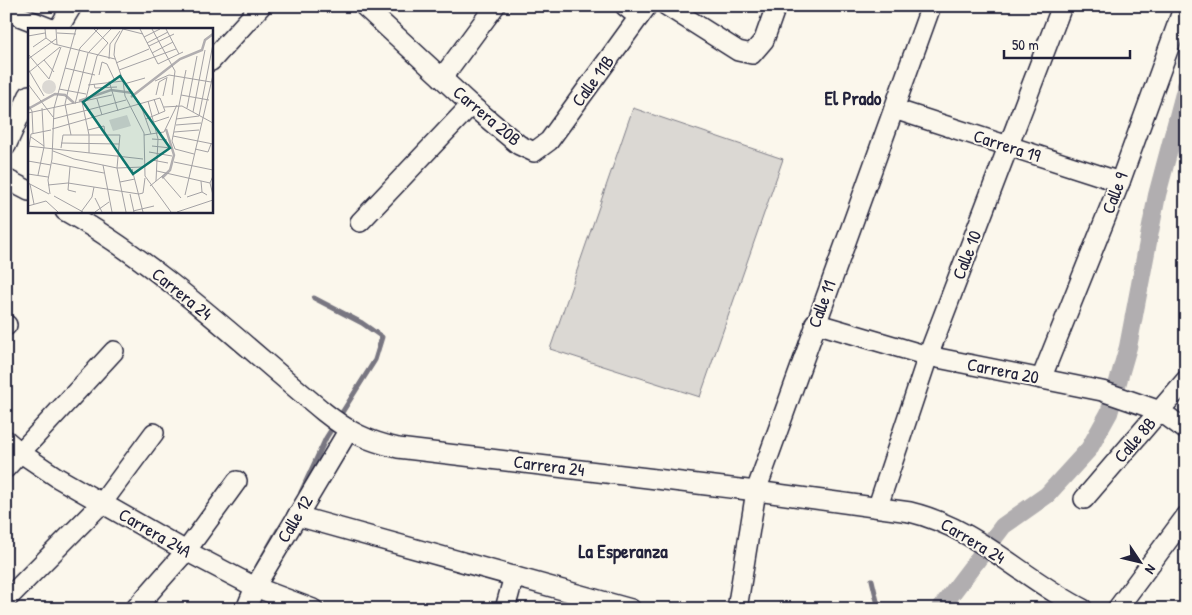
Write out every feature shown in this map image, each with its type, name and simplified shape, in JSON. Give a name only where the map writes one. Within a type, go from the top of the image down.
[{"type":"street","points":[[59,28],[72,6]]},
{"type":"street","points":[[212,60],[261,6]]},
{"type":"street","name":"Carrera 20B","points":[[364,6],[471,105],[519,145],[534,152]]},
{"type":"street","points":[[442,78],[495,6]]},
{"type":"street","points":[[667,6],[738,51],[752,54],[764,40],[776,6]]},
{"type":"street","name":"Calle 11","points":[[737,609],[756,491],[815,323],[931,6]]},
{"type":"street","name":"Calle 10","points":[[878,506],[928,356],[1062,6]]},
{"type":"street","name":"Calle 9","points":[[1041,379],[1180,35],[1184,6]]},
{"type":"street","name":"Calle 11B","points":[[534,152],[549,141],[637,10]]},
{"type":"street","points":[[6,11],[49,28]]},
{"type":"street","points":[[6,146],[28,97]]},
{"type":"street","points":[[360,222],[471,105]]},
{"type":"street","name":"Carrera 19","points":[[894,108],[1120,182]]},
{"type":"street","points":[[6,179],[28,190]]},
{"type":"street","name":"Carrera 24","points":[[69,212],[94,218],[156,273],[324,412],[344,428],[363,438],[398,448],[878,506],[935,518],[967,534],[1063,604],[1083,609]]},
{"type":"street","name":"Carrera 20","points":[[815,323],[928,356],[1111,394],[1160,411],[1186,430]]},
{"type":"street","points":[[6,468],[114,351]]},
{"type":"street","name":"Calle 8B","points":[[1084,499],[1186,380]]},
{"type":"street","name":"Calle 12","points":[[246,609],[255,587],[297,516],[344,428]]},
{"type":"street","points":[[6,600],[102,503],[154,434]]},
{"type":"street","name":"Carrera 24A","points":[[6,440],[21,453],[186,552],[255,587],[313,609]]},
{"type":"street","points":[[135,609],[186,552],[237,480]]},
{"type":"street","points":[[297,516],[631,609]]},
{"type":"street","points":[[1117,609],[1184,521]]},
{"type":"street","points":[[504,609],[514,576]]},
{"type":"shaded area","points":[[633,108],[783,159],[700,397],[550,349]]},
{"type":"waterway","points":[[940,609],[1003,526],[1047,495],[1089,449],[1109,413],[1128,347],[1157,195],[1186,86]]},
{"type":"waterway","points":[[301,492],[326,438],[375,360],[382,337],[362,323],[314,298]]},
{"type":"waterway","points":[[258,565],[278,530]]},
{"type":"waterway","points":[[872,580],[877,601],[883,609]]},
{"type":"district","name":"El Prado","points":[[853,98]]},
{"type":"district","name":"La Esperanza","points":[[623,551]]}]
